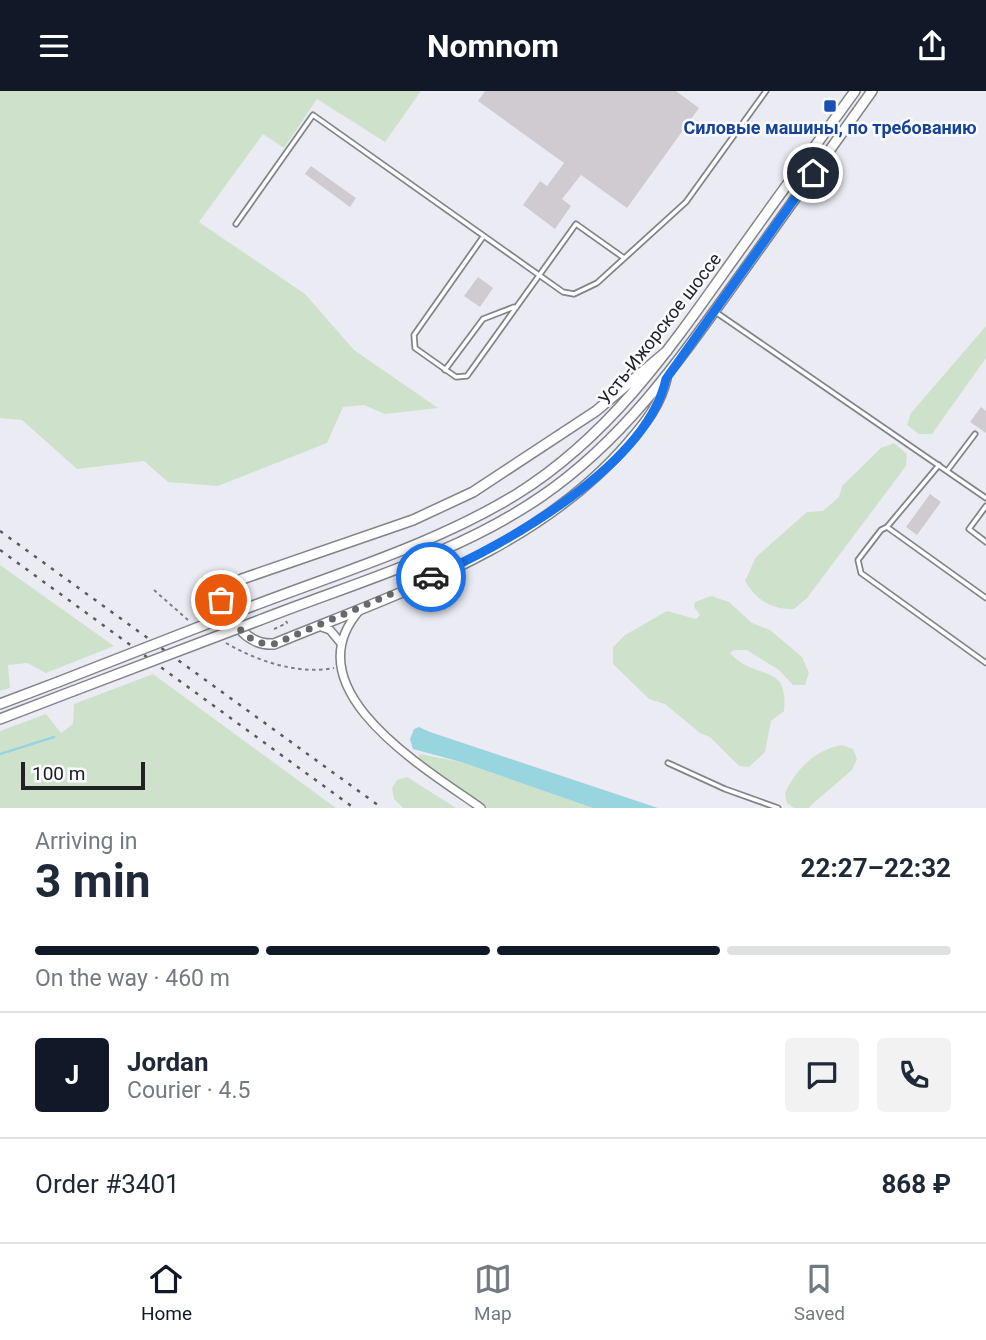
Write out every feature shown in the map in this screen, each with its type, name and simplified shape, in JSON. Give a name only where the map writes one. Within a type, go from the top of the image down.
[{"type":"street","name":"Усть-Ижорское шоссе","points":[[0,704],[430,538],[519,493],[578,450],[607,423],[667,351],[855,91]]},
{"type":"street","name":"Усть-Ижорское шоссе","points":[[0,719],[426,555],[502,520],[541,497],[596,454],[666,379],[872,91]]},
{"type":"street","points":[[666,379],[661,400],[624,448],[554,512],[492,549],[274,644],[263,645],[248,638],[220,606],[221,600],[232,585],[242,579],[414,520],[473,492],[596,411],[667,351]]},
{"type":"street","points":[[363,606],[346,626],[340,642],[344,678],[366,719],[414,760],[481,808]]},
{"type":"street","points":[[318,626],[330,630],[340,642]]},
{"type":"lane","points":[[236,224],[313,115],[538,275],[563,292],[574,294],[597,283],[686,202],[766,91]]},
{"type":"lane","points":[[483,237],[414,335],[415,348],[456,377],[467,376],[576,224],[624,258]]},
{"type":"lane","points":[[445,370],[484,319],[516,306]]},
{"type":"lane","points":[[715,311],[986,498]]},
{"type":"lane","points":[[947,471],[975,434]]},
{"type":"lane","points":[[939,464],[858,560],[861,573],[986,663]]},
{"type":"lane","points":[[986,506],[969,529],[986,542]]},
{"type":"lane","points":[[887,527],[986,599]]},
{"type":"lane","points":[[668,763],[724,789],[778,808]]},
{"type":"path","points":[[234,599],[248,594],[251,600]]},
{"type":"path","points":[[274,629],[287,623]]},
{"type":"green space","points":[[0,91],[421,91],[385,142],[317,99],[284,148],[263,134],[199,222],[305,294],[354,350],[438,408],[385,414],[364,405],[343,407],[327,443],[218,486],[168,482],[144,461],[77,469],[22,420],[0,418]]},
{"type":"green space","points":[[986,326],[986,358],[932,434],[919,434],[907,425],[911,413]]},
{"type":"green space","points":[[894,443],[907,454],[906,466],[807,598],[794,609],[786,609],[765,603],[754,594],[745,581],[756,557],[807,512],[823,511],[839,497],[842,486],[881,448]]},
{"type":"green space","points":[[0,565],[114,646],[46,673],[27,663],[8,665],[10,688],[0,691]]},
{"type":"green space","points":[[711,596],[729,602],[752,623],[770,630],[802,657],[809,673],[805,685],[793,685],[779,670],[747,650],[734,650],[730,653],[740,662],[776,678],[784,695],[784,711],[771,721],[765,752],[749,767],[739,766],[710,737],[700,733],[665,704],[649,699],[613,664],[613,647],[625,635],[667,611],[696,619],[700,615],[694,607],[695,602]]},
{"type":"green space","points":[[153,674],[336,808],[0,808],[0,731],[46,714],[61,733],[73,724],[74,704]]},
{"type":"green space","points":[[842,745],[853,749],[857,759],[852,770],[808,808],[794,808],[787,803],[785,793],[801,768],[815,756]]},
{"type":"green space","points":[[420,754],[461,762],[593,808],[484,808],[422,766],[418,759]]},
{"type":"green space","points":[[407,777],[456,808],[403,808],[394,799],[392,788],[397,780]]},
{"type":"water","points":[[419,727],[658,808],[593,808],[461,762],[413,749],[410,739],[414,729]]},
{"type":"building","points":[[485,91],[676,91],[699,108],[627,208],[581,175],[562,199],[571,206],[555,229],[523,205],[540,181],[547,186],[564,163],[478,101]]},
{"type":"building","points":[[311,166],[356,198],[350,207],[305,174]]},
{"type":"building","points":[[478,277],[493,288],[480,307],[464,296]]},
{"type":"building","points":[[981,407],[986,411],[986,433],[970,422]]},
{"type":"building","points":[[930,494],[941,502],[917,535],[906,527]]},
{"type":"waterway","points":[[0,754],[54,737]]},
{"type":"railway","points":[[0,531],[382,808]]},
{"type":"railway","points":[[0,550],[354,808]]},
{"type":"way so far","points":[[221,600],[220,606],[248,638],[263,645],[274,644],[431,577]]},
{"type":"place","name":"Силовые машины, по требованию","points":[[830,106]]},
{"type":"route","points":[[431,577],[492,549],[554,512],[607,466],[661,400],[666,379],[813,173]]}]
